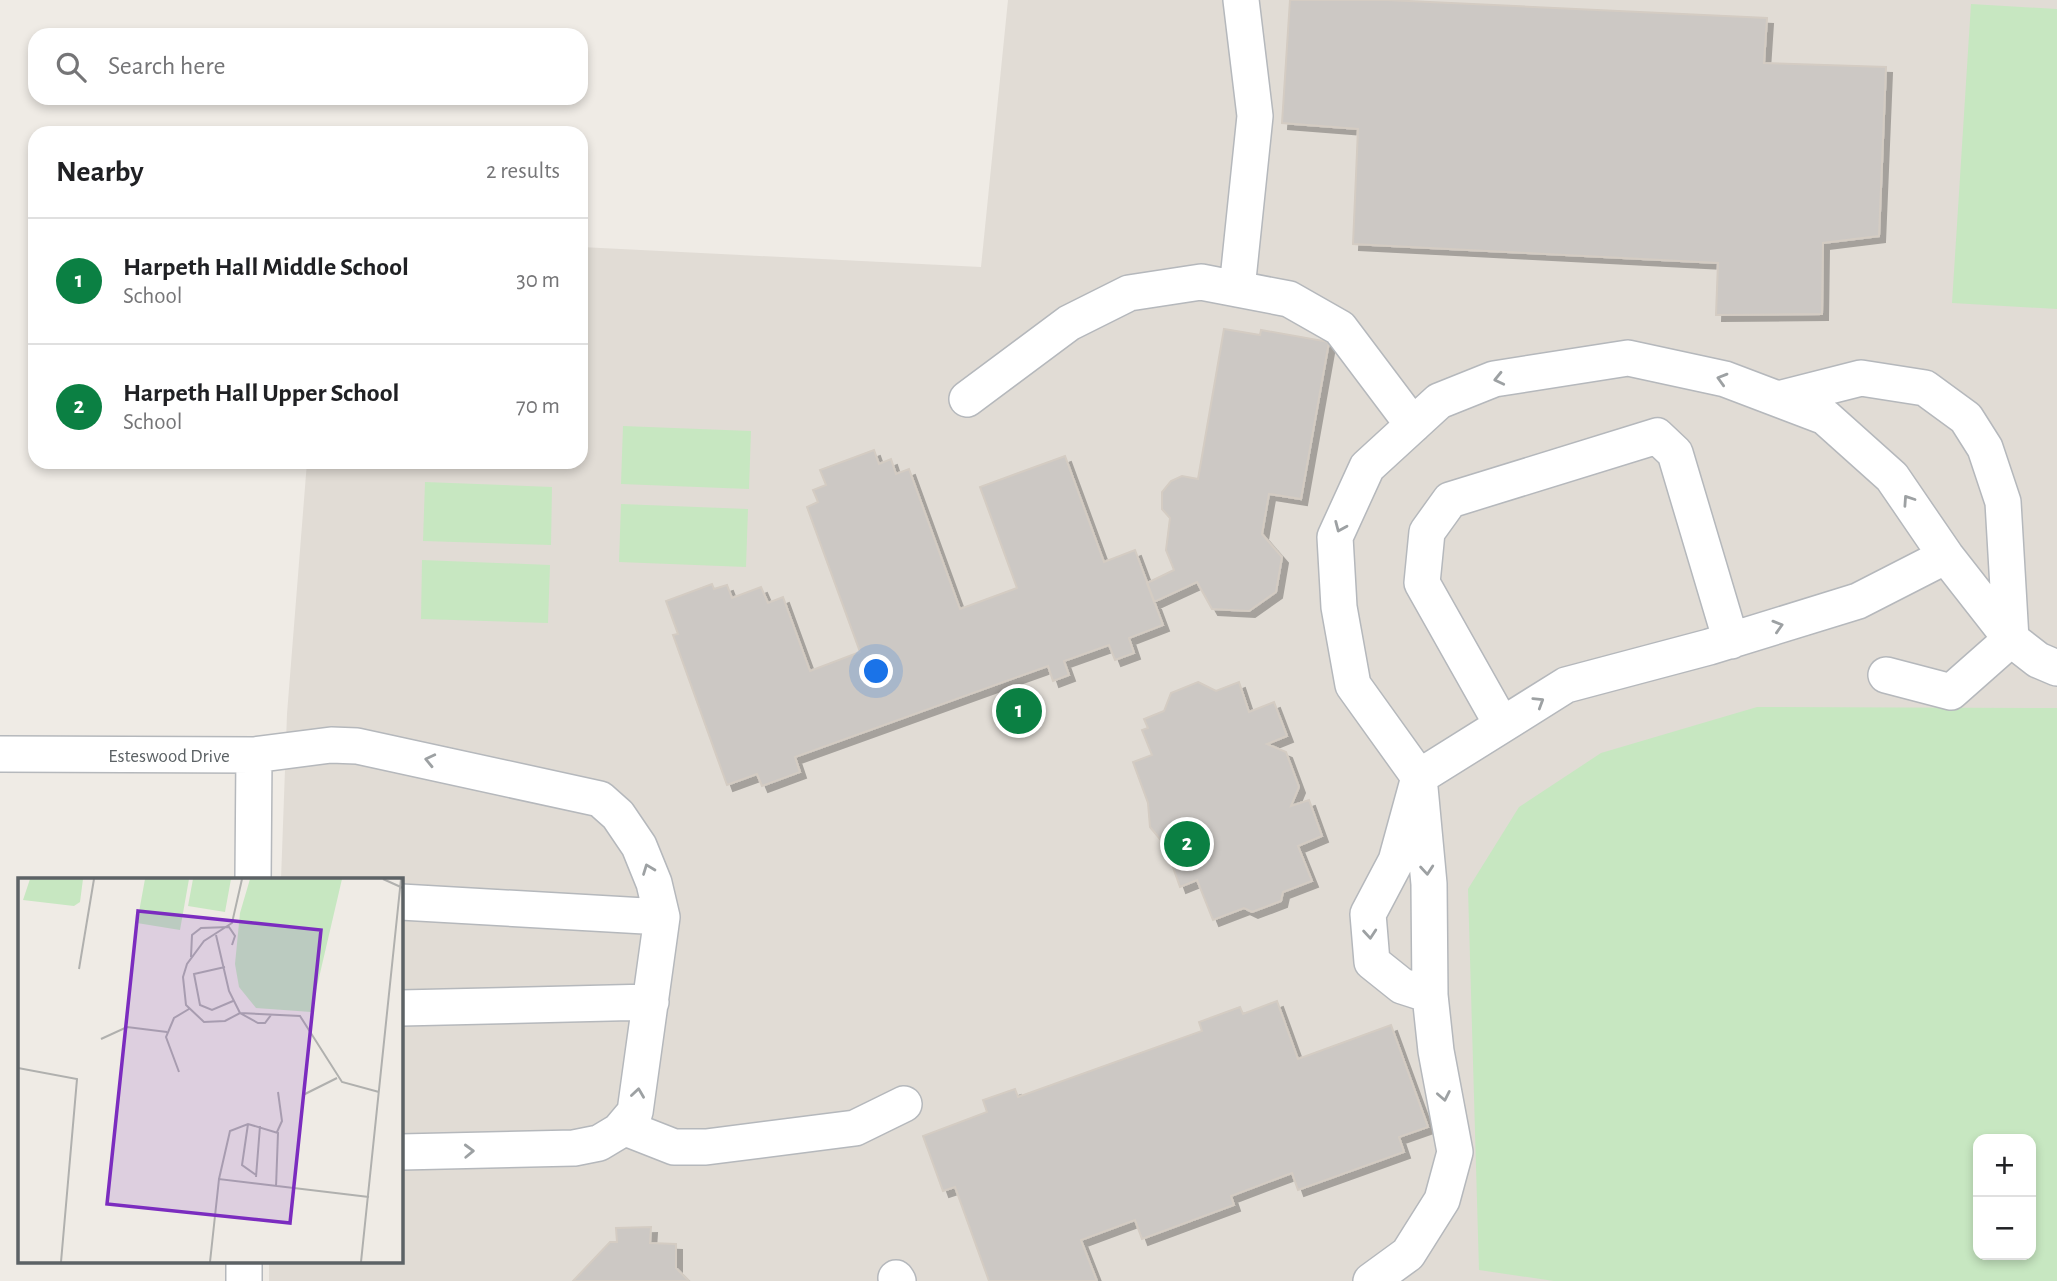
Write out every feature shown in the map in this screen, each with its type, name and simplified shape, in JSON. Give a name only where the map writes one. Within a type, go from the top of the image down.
[{"type":"street","points":[[1237,289],[1255,116],[1241,0]]},
{"type":"street","points":[[967,399],[1069,323],[1129,293],[1201,282],[1289,299],[1340,328],[1413,425]]},
{"type":"street","points":[[1371,1281],[1408,1254],[1442,1200],[1455,1152],[1436,1051],[1430,995],[1429,884],[1419,778],[1353,685],[1339,607],[1335,537],[1367,467],[1439,401],[1494,379],[1628,358],[1725,379],[1825,417],[1892,477],[1946,556],[2011,639],[2038,660],[2057,668]]},
{"type":"street","points":[[1778,399],[1861,379],[1925,388],[1966,418],[1985,448],[2003,502],[2011,639]]},
{"type":"street","points":[[1502,725],[1422,583],[1427,531],[1450,500],[1657,436],[1675,453],[1731,641]]},
{"type":"street","points":[[1430,995],[1402,986],[1372,962],[1368,914],[1396,861],[1419,778],[1566,685],[1731,641],[1858,601],[1946,556]]},
{"type":"street","points":[[1886,675],[1951,692],[2011,639]]},
{"type":"street","points":[[254,755],[331,746],[357,746],[600,799],[618,816],[639,846],[654,883],[662,917],[635,1112],[623,1127],[598,1143],[575,1148],[402,1153]]},
{"type":"street","name":"Esteswood Drive","points":[[0,754],[254,755],[253,878]]},
{"type":"street","points":[[402,902],[662,917]]},
{"type":"street","points":[[402,1008],[651,1002]]},
{"type":"street","points":[[623,1127],[674,1147],[706,1147],[855,1128],[904,1104]]},
{"type":"shaded area","points":[[1008,0],[2057,0],[2057,1281],[269,1281],[269,1264],[402,1264],[402,878],[281,878],[287,714],[306,469],[588,469],[588,247],[981,267]]},
{"type":"green space","points":[[1971,4],[2057,9],[2057,309],[1952,303]]},
{"type":"green space","points":[[623,426],[751,431],[749,489],[621,484]]},
{"type":"green space","points":[[425,482],[552,487],[551,545],[423,541]]},
{"type":"green space","points":[[621,504],[748,509],[746,567],[619,562]]},
{"type":"green space","points":[[422,560],[550,565],[548,623],[421,619]]},
{"type":"green space","points":[[1757,707],[2057,708],[2057,1281],[1554,1281],[1479,1270],[1468,889],[1519,807],[1601,753]]},
{"type":"building","points":[[1290,0],[1387,0],[1767,18],[1764,63],[1886,67],[1879,236],[1823,243],[1822,314],[1716,315],[1718,263],[1353,244],[1358,129],[1282,123]]},
{"type":"building","points":[[1224,329],[1260,335],[1261,330],[1329,342],[1301,499],[1269,494],[1262,534],[1282,557],[1276,592],[1249,611],[1212,609],[1197,582],[1154,602],[1147,583],[1174,570],[1166,550],[1170,518],[1162,509],[1162,492],[1171,481],[1182,476],[1198,479]]},
{"type":"building","points":[[874,450],[879,464],[891,459],[896,474],[909,469],[960,609],[1017,588],[980,487],[1065,456],[1104,562],[1135,550],[1163,625],[1129,638],[1134,653],[1115,660],[1109,645],[1064,661],[1069,675],[1053,681],[1048,666],[795,757],[800,772],[762,786],[757,774],[727,785],[673,635],[678,634],[666,601],[712,584],[714,589],[727,585],[732,598],[761,587],[768,603],[783,597],[810,671],[860,652],[807,507],[818,502],[813,490],[826,485],[820,470]]},
{"type":"building","points":[[1198,682],[1216,691],[1239,682],[1249,712],[1274,702],[1287,736],[1267,744],[1286,752],[1299,787],[1291,806],[1309,800],[1322,836],[1298,846],[1312,881],[1283,892],[1281,901],[1252,912],[1244,908],[1213,920],[1197,880],[1180,887],[1165,845],[1150,827],[1148,803],[1133,762],[1152,755],[1142,730],[1148,728],[1144,719],[1164,711],[1171,693]]},
{"type":"building","points":[[1277,1001],[1298,1059],[1391,1025],[1428,1127],[1399,1137],[1404,1152],[1298,1190],[1292,1173],[1231,1196],[1234,1205],[1142,1239],[1135,1220],[1081,1240],[1097,1281],[989,1281],[955,1187],[943,1191],[923,1136],[987,1112],[983,1100],[1015,1089],[1018,1097],[1202,1031],[1199,1022],[1240,1007],[1243,1014]]},
{"type":"building","points":[[651,1227],[650,1243],[676,1244],[676,1268],[689,1281],[573,1281],[610,1242],[617,1242],[616,1228]]},
{"type":"place","name":"Harpeth Hall Middle School","points":[[1019,711]]},
{"type":"place","name":"Harpeth Hall Upper School","points":[[1187,844]]}]
